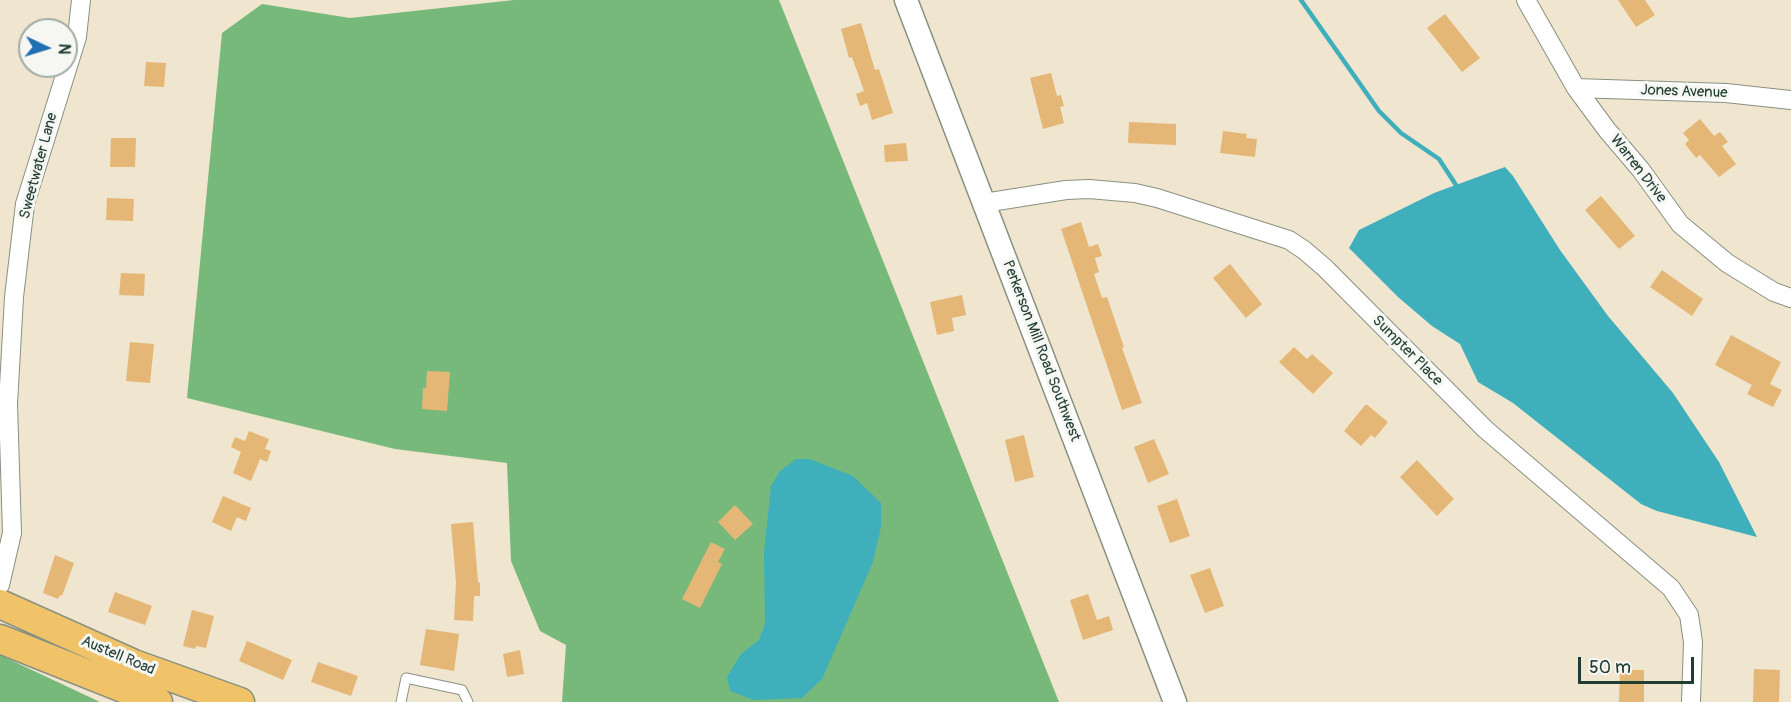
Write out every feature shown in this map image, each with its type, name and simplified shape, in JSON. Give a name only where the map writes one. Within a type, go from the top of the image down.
[{"type":"main road","name":"Austell Road","points":[[0,604],[134,664],[240,702]]},
{"type":"main road","name":"Austell Road","points":[[0,639],[158,702]]},
{"type":"street","name":"Sweetwater Lane","points":[[0,585],[12,533],[8,404],[14,297],[26,204],[77,37],[81,0]]},
{"type":"street","name":"Perkerson Mill Road Southwest","points":[[906,0],[1175,702]]},
{"type":"street","name":"Warren Drive","points":[[1526,0],[1576,88],[1641,170],[1680,224],[1727,263],[1774,291],[1791,298]]},
{"type":"street","name":"Jones Avenue","points":[[1576,88],[1726,93],[1791,100]]},
{"type":"street","name":"Sumpter Place","points":[[984,203],[1066,190],[1089,189],[1135,193],[1289,240],[1304,250],[1325,268],[1485,429],[1671,588],[1689,615],[1693,642],[1691,702]]},
{"type":"lane","points":[[401,702],[406,678],[462,690],[468,702]]},
{"type":"green space","points":[[514,0],[779,0],[1059,702],[562,702],[566,645],[540,631],[511,561],[507,463],[395,449],[187,398],[222,33],[262,4],[350,18]]},
{"type":"green space","points":[[0,655],[100,702],[0,702]]},
{"type":"water","points":[[1505,167],[1560,250],[1608,316],[1673,393],[1719,462],[1757,537],[1657,511],[1641,504],[1513,403],[1478,382],[1460,344],[1432,326],[1398,297],[1349,248],[1359,230],[1434,193]]},
{"type":"water","points":[[796,459],[810,459],[853,476],[881,503],[881,527],[873,562],[822,679],[802,698],[754,700],[730,691],[727,677],[741,654],[759,640],[765,624],[764,552],[771,486],[780,471]]},
{"type":"building","points":[[1618,0],[1645,0],[1655,15],[1636,27]]},
{"type":"building","points":[[1445,14],[1480,58],[1462,72],[1427,28]]},
{"type":"building","points":[[861,23],[875,70],[879,69],[893,113],[872,120],[867,103],[860,106],[856,94],[864,91],[852,57],[849,58],[841,29]]},
{"type":"building","points":[[146,62],[166,63],[164,87],[144,86]]},
{"type":"building","points":[[1051,73],[1057,96],[1061,95],[1064,106],[1060,107],[1064,123],[1043,129],[1030,78]]},
{"type":"building","points":[[1700,119],[1714,136],[1720,132],[1728,142],[1722,146],[1736,164],[1719,177],[1700,155],[1696,158],[1685,144],[1689,140],[1683,133]]},
{"type":"building","points":[[1129,122],[1176,124],[1176,145],[1128,143]]},
{"type":"building","points":[[1223,131],[1247,134],[1246,138],[1257,139],[1255,157],[1220,153]]},
{"type":"building","points":[[111,138],[136,138],[135,167],[110,167]]},
{"type":"building","points":[[906,143],[908,161],[885,162],[884,145]]},
{"type":"building","points":[[1601,196],[1635,236],[1619,249],[1585,210]]},
{"type":"building","points":[[107,198],[134,199],[133,221],[106,220]]},
{"type":"building","points":[[1081,222],[1089,247],[1098,244],[1102,256],[1095,258],[1099,272],[1094,274],[1102,298],[1107,297],[1142,403],[1122,410],[1061,229]]},
{"type":"building","points":[[1230,264],[1262,304],[1246,318],[1213,278]]},
{"type":"building","points":[[1662,270],[1703,299],[1692,316],[1650,287]]},
{"type":"building","points":[[121,273],[145,274],[144,296],[119,295]]},
{"type":"building","points":[[962,295],[966,315],[952,318],[954,331],[937,335],[930,302]]},
{"type":"building","points":[[1731,335],[1781,362],[1770,384],[1782,390],[1773,407],[1747,394],[1752,385],[1715,365]]},
{"type":"building","points":[[130,342],[154,344],[150,383],[126,381]]},
{"type":"building","points":[[1294,347],[1307,359],[1312,354],[1333,373],[1313,394],[1279,362]]},
{"type":"building","points":[[427,371],[450,372],[447,411],[422,409]]},
{"type":"building","points":[[1366,404],[1388,422],[1375,438],[1371,435],[1361,446],[1344,431]]},
{"type":"building","points":[[249,431],[269,439],[265,449],[271,451],[267,462],[260,459],[251,481],[233,473],[241,452],[231,447],[235,437],[245,441]]},
{"type":"building","points":[[1024,435],[1034,477],[1015,482],[1005,440]]},
{"type":"building","points":[[1154,439],[1169,474],[1148,483],[1134,447]]},
{"type":"building","points":[[1417,460],[1454,499],[1437,516],[1400,477]]},
{"type":"building","points":[[223,496],[251,508],[246,521],[237,517],[231,531],[212,522]]},
{"type":"building","points":[[1177,499],[1190,536],[1170,543],[1157,506]]},
{"type":"building","points":[[735,505],[753,524],[735,540],[718,522]]},
{"type":"building","points":[[473,522],[480,596],[474,596],[473,621],[454,620],[456,582],[451,524]]},
{"type":"building","points":[[711,542],[725,549],[718,562],[722,564],[700,608],[682,599]]},
{"type":"building","points":[[55,555],[74,563],[62,596],[60,595],[58,599],[43,593]]},
{"type":"building","points":[[1210,568],[1224,606],[1205,613],[1190,575]]},
{"type":"building","points":[[115,592],[152,606],[145,625],[108,612]]},
{"type":"building","points":[[1088,594],[1097,620],[1109,616],[1113,630],[1083,640],[1070,600]]},
{"type":"building","points":[[192,610],[214,616],[206,648],[196,646],[195,649],[183,646]]},
{"type":"building","points":[[426,629],[459,634],[454,671],[420,665]]},
{"type":"building","points":[[247,641],[292,660],[283,680],[239,661]]},
{"type":"building","points":[[520,650],[524,674],[507,677],[503,654]]},
{"type":"building","points":[[318,662],[358,676],[351,696],[311,682]]},
{"type":"building","points":[[1754,669],[1780,670],[1779,702],[1753,702]]},
{"type":"building","points":[[1620,670],[1644,670],[1644,702],[1619,702]]},
{"type":"waterway","points":[[1301,0],[1379,111],[1401,133],[1439,159],[1456,185]]}]
